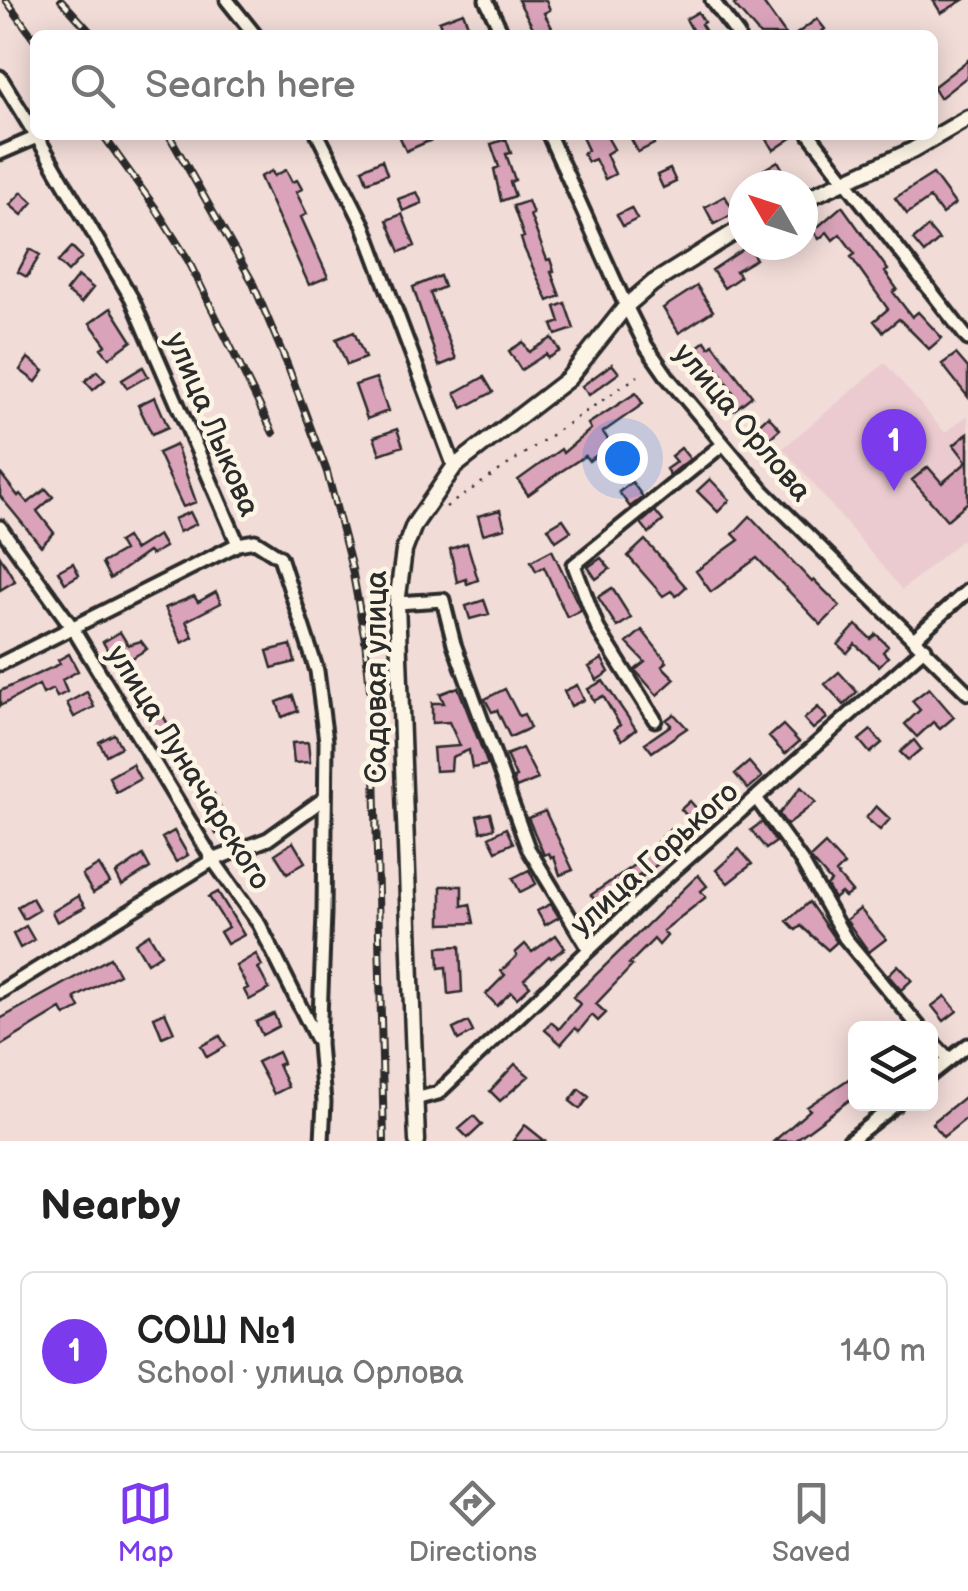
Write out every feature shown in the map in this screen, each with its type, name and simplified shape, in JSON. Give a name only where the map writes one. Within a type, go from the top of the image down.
[{"type":"street","points":[[227,0],[251,30]]},
{"type":"street","points":[[486,0],[501,30]]},
{"type":"street","points":[[712,0],[734,30]]},
{"type":"street","name":"улица Лыкова","points":[[0,77],[30,125]]},
{"type":"street","points":[[938,135],[968,118]]},
{"type":"street","points":[[0,153],[30,138]]},
{"type":"street","name":"улица Лыкова","points":[[39,140],[132,299],[238,544],[255,541],[280,557],[318,671],[326,740],[318,1044],[324,1102],[322,1141]]},
{"type":"street","points":[[320,140],[371,242],[454,467]]},
{"type":"street","name":"улица Орлова","points":[[551,140],[626,306],[669,380],[764,492],[968,693]]},
{"type":"street","points":[[814,140],[968,339]]},
{"type":"street","points":[[818,193],[930,140]]},
{"type":"street","name":"Садовая улица","points":[[416,1141],[397,603],[404,552],[414,526],[454,467],[568,379],[626,306],[653,283],[728,236]]},
{"type":"street","points":[[655,720],[598,629],[574,565],[722,444]]},
{"type":"street","name":"улица Луначарского","points":[[0,527],[72,628],[213,860],[259,924],[318,1044]]},
{"type":"street","points":[[0,664],[238,544]]},
{"type":"street","points":[[915,638],[968,590]]},
{"type":"street","points":[[397,603],[443,600],[454,644],[528,848],[590,949]]},
{"type":"street","name":"улица Горького","points":[[415,1099],[438,1093],[590,949],[925,648]]},
{"type":"street","points":[[0,992],[213,860],[268,840],[325,798]]},
{"type":"street","points":[[756,798],[802,862],[845,938],[914,1021]]},
{"type":"street","points":[[938,1069],[968,1045]]},
{"type":"street","points":[[938,1048],[949,1060]]},
{"type":"street","points":[[850,1141],[887,1111]]},
{"type":"path","points":[[446,507],[638,376]]},
{"type":"shaded area","points":[[885,363],[945,433],[968,415],[968,535],[902,590],[783,448]]},
{"type":"building","points":[[518,0],[546,0],[550,10],[544,13],[553,30],[534,30]]},
{"type":"building","points":[[741,0],[761,0],[782,30],[756,30],[734,5]]},
{"type":"building","points":[[933,0],[963,0],[941,13]]},
{"type":"building","points":[[463,12],[470,30],[442,30],[439,21]]},
{"type":"building","points":[[698,12],[705,30],[692,30],[686,19]]},
{"type":"building","points":[[817,19],[825,29],[824,30],[802,30]]},
{"type":"building","points":[[968,60],[968,76],[940,98],[938,83]]},
{"type":"building","points":[[401,140],[431,140],[406,151]]},
{"type":"building","points":[[506,140],[511,153],[506,154],[515,180],[510,182],[515,196],[501,201],[494,169],[499,167],[491,144]]},
{"type":"building","points":[[583,140],[609,140],[614,149],[606,154],[615,174],[605,179],[595,159],[588,162],[583,153],[588,150]]},
{"type":"building","points":[[632,140],[652,140],[654,144],[638,152]]},
{"type":"building","points":[[767,140],[789,140],[774,150]]},
{"type":"building","points":[[382,160],[387,174],[367,182],[362,169]]},
{"type":"building","points":[[778,161],[783,170],[763,170]]},
{"type":"building","points":[[670,169],[676,182],[663,188],[657,175]]},
{"type":"building","points":[[286,170],[292,182],[297,180],[302,189],[296,192],[307,214],[301,217],[328,277],[309,285],[260,177]]},
{"type":"building","points":[[933,174],[955,204],[942,214],[930,198],[907,214],[895,198]]},
{"type":"building","points":[[22,192],[33,202],[22,215],[10,205]]},
{"type":"building","points":[[417,192],[422,203],[403,211],[398,199]]},
{"type":"building","points":[[725,196],[728,217],[714,224],[705,207]]},
{"type":"building","points":[[528,201],[560,296],[548,301],[524,248],[513,206]]},
{"type":"building","points":[[842,206],[888,270],[885,272],[897,289],[893,292],[912,317],[918,312],[942,338],[929,349],[899,319],[883,332],[874,321],[888,309],[851,257],[855,254],[840,234],[833,240],[827,232],[819,239],[818,227]]},
{"type":"building","points":[[631,208],[637,219],[623,226],[617,215]]},
{"type":"building","points":[[402,214],[415,246],[400,252],[387,220]]},
{"type":"building","points":[[928,227],[939,240],[924,253],[913,240]]},
{"type":"building","points":[[72,247],[82,257],[68,272],[58,262]]},
{"type":"building","points":[[30,249],[40,255],[27,277],[18,272]]},
{"type":"building","points":[[728,259],[754,260],[736,271],[740,277],[724,288],[712,270]]},
{"type":"building","points":[[78,276],[93,288],[81,303],[66,291]]},
{"type":"building","points":[[440,276],[444,287],[430,293],[456,359],[439,366],[413,287]]},
{"type":"building","points":[[697,286],[713,311],[679,333],[663,308]]},
{"type":"building","points":[[565,303],[574,329],[556,335],[552,325],[560,322],[555,307]]},
{"type":"building","points":[[111,308],[132,341],[109,358],[101,348],[106,345],[90,323]]},
{"type":"building","points":[[354,332],[365,358],[347,365],[336,339]]},
{"type":"building","points":[[552,338],[560,351],[548,358],[546,354],[521,370],[509,351],[523,342],[529,352]]},
{"type":"building","points":[[705,341],[709,347],[713,344],[752,396],[734,410],[725,398],[733,392],[721,374],[709,359],[702,364],[692,351]]},
{"type":"building","points":[[956,354],[968,368],[968,397],[942,364]]},
{"type":"building","points":[[28,358],[44,371],[36,382],[20,370]]},
{"type":"building","points":[[612,364],[619,373],[589,395],[582,386]]},
{"type":"building","points":[[143,367],[148,376],[127,388],[122,380]]},
{"type":"building","points":[[97,371],[105,380],[93,390],[85,381]]},
{"type":"building","points":[[484,377],[493,392],[463,408],[455,393]]},
{"type":"building","points":[[376,378],[388,411],[367,419],[355,385]]},
{"type":"building","points":[[636,393],[643,404],[603,432],[611,444],[589,461],[585,456],[528,495],[518,480],[561,449],[563,453],[591,429],[588,424]]},
{"type":"building","points":[[155,397],[168,427],[152,434],[138,405]]},
{"type":"building","points":[[768,416],[780,429],[764,443],[753,430]]},
{"type":"building","points":[[397,429],[403,446],[380,454],[374,437]]},
{"type":"building","points":[[968,433],[968,502],[947,520],[912,480],[928,467],[942,483],[967,462],[954,445]]},
{"type":"building","points":[[908,435],[915,444],[911,447],[915,453],[902,462],[892,447]]},
{"type":"building","points":[[176,445],[196,502],[183,507],[158,453]]},
{"type":"building","points":[[681,448],[690,459],[670,475],[666,469],[676,462],[671,456]]},
{"type":"building","points":[[0,473],[28,503],[46,489],[53,497],[37,511],[54,533],[41,546],[0,496]]},
{"type":"building","points":[[710,479],[730,500],[718,512],[697,491]]},
{"type":"building","points":[[632,482],[643,497],[630,507],[619,492]]},
{"type":"building","points":[[500,510],[505,528],[483,534],[478,516]]},
{"type":"building","points":[[655,511],[663,521],[649,533],[641,523]]},
{"type":"building","points":[[190,512],[196,524],[179,532],[174,519]]},
{"type":"building","points":[[750,516],[840,606],[821,625],[757,558],[711,592],[696,571],[739,540],[733,534]]},
{"type":"building","points":[[563,519],[571,531],[556,541],[548,528]]},
{"type":"building","points":[[158,535],[165,547],[151,555],[148,552],[110,579],[102,563],[123,551],[118,542],[126,537],[134,550]]},
{"type":"building","points":[[645,540],[686,587],[676,596],[671,591],[663,596],[628,556]]},
{"type":"building","points":[[467,543],[478,580],[467,584],[466,579],[457,582],[450,549]]},
{"type":"building","points":[[552,550],[581,610],[567,617],[544,567],[536,571],[531,561]]},
{"type":"building","points":[[0,556],[15,581],[0,590]]},
{"type":"building","points":[[601,558],[610,569],[596,579],[588,567]]},
{"type":"building","points":[[73,563],[79,575],[65,583],[58,571]]},
{"type":"building","points":[[612,588],[631,618],[617,627],[598,597]]},
{"type":"building","points":[[216,592],[221,603],[186,621],[193,637],[182,643],[165,608],[194,596],[198,602]]},
{"type":"building","points":[[484,600],[489,614],[470,619],[466,606]]},
{"type":"building","points":[[856,625],[871,639],[876,634],[888,646],[883,652],[888,657],[879,666],[855,644],[847,653],[838,645]]},
{"type":"building","points":[[642,630],[667,662],[662,666],[675,679],[657,695],[635,670],[645,662],[627,643]]},
{"type":"building","points":[[120,632],[128,645],[141,641],[147,649],[117,667],[103,642]]},
{"type":"building","points":[[291,645],[295,662],[272,668],[267,651]]},
{"type":"building","points":[[69,654],[78,671],[62,680],[67,692],[57,697],[53,689],[43,694],[39,685],[0,706],[0,691],[60,664],[58,660]]},
{"type":"building","points":[[602,659],[609,672],[597,680],[589,667]]},
{"type":"building","points":[[839,672],[857,692],[844,705],[825,684]]},
{"type":"building","points":[[603,681],[636,729],[622,740],[614,729],[620,725],[603,696],[594,701],[588,689]]},
{"type":"building","points":[[577,685],[584,700],[571,706],[564,691]]},
{"type":"building","points":[[458,687],[488,765],[472,768],[469,750],[452,757],[451,770],[435,771],[433,748],[460,746],[449,722],[432,723],[432,703],[444,703],[440,694]]},
{"type":"building","points":[[929,688],[954,717],[940,729],[933,722],[917,737],[905,724],[920,710],[912,701]]},
{"type":"building","points":[[505,689],[530,728],[510,737],[497,710],[492,712],[485,699]]},
{"type":"building","points":[[87,692],[94,707],[74,717],[67,703]]},
{"type":"building","points":[[293,696],[298,711],[282,717],[277,702]]},
{"type":"building","points":[[818,707],[827,718],[813,729],[804,719]]},
{"type":"building","points":[[162,714],[194,768],[180,775],[163,747],[167,744],[151,721]]},
{"type":"building","points":[[674,714],[687,728],[652,752],[645,743],[671,725],[666,720]]},
{"type":"building","points":[[783,725],[799,742],[785,754],[769,737]]},
{"type":"building","points":[[871,730],[882,743],[870,753],[859,740]]},
{"type":"building","points":[[114,734],[121,747],[106,755],[99,742]]},
{"type":"building","points":[[914,740],[921,749],[908,760],[900,752]]},
{"type":"building","points":[[308,742],[310,762],[294,763],[292,743]]},
{"type":"building","points":[[522,748],[538,779],[516,788],[516,777],[506,755]]},
{"type":"building","points":[[749,762],[762,777],[748,789],[735,774]]},
{"type":"building","points":[[132,764],[140,779],[116,792],[109,777]]},
{"type":"building","points":[[801,787],[816,802],[787,825],[779,814]]},
{"type":"building","points":[[214,794],[230,826],[216,834],[199,802]]},
{"type":"building","points":[[690,801],[703,816],[694,824],[681,809]]},
{"type":"building","points":[[876,806],[890,819],[880,830],[866,818]]},
{"type":"building","points":[[545,811],[573,870],[560,875],[554,857],[544,855],[528,818]]},
{"type":"building","points":[[490,813],[494,828],[481,832],[477,816]]},
{"type":"building","points":[[762,822],[776,842],[766,849],[751,830]]},
{"type":"building","points":[[506,828],[513,843],[496,851],[489,837]]},
{"type":"building","points":[[670,829],[682,844],[611,896],[615,901],[603,910],[591,895],[634,865]]},
{"type":"building","points":[[174,831],[188,855],[176,862],[162,838]]},
{"type":"building","points":[[293,842],[305,862],[287,873],[275,854]]},
{"type":"building","points":[[825,844],[844,865],[836,873],[852,892],[845,897],[841,893],[834,899],[827,886],[831,882],[810,858]]},
{"type":"building","points":[[739,849],[752,864],[728,883],[716,870]]},
{"type":"building","points":[[143,855],[150,868],[122,886],[116,874]]},
{"type":"building","points":[[99,865],[110,883],[93,893],[82,875]]},
{"type":"building","points":[[529,870],[536,884],[520,892],[513,878]]},
{"type":"building","points":[[698,875],[707,886],[701,891],[706,897],[663,931],[667,936],[659,945],[654,939],[629,964],[632,966],[596,1004],[606,1013],[598,1021],[592,1015],[561,1044],[545,1030],[551,1022],[559,1029],[580,1004],[573,997]]},
{"type":"building","points":[[441,886],[462,886],[462,906],[470,904],[474,923],[441,924]]},
{"type":"building","points":[[218,892],[244,935],[227,944],[220,932],[228,927],[209,897]]},
{"type":"building","points":[[78,896],[85,907],[57,922],[52,912]]},
{"type":"building","points":[[32,898],[39,910],[24,919],[17,907]]},
{"type":"building","points":[[809,902],[837,942],[828,950],[801,926],[796,930],[787,921]]},
{"type":"building","points":[[551,904],[559,917],[545,925],[537,911]]},
{"type":"building","points":[[860,909],[886,939],[869,952],[846,920]]},
{"type":"building","points":[[26,926],[34,940],[20,948],[13,934]]},
{"type":"building","points":[[149,934],[161,954],[147,963],[135,943]]},
{"type":"building","points":[[556,935],[565,948],[549,956],[524,979],[530,986],[517,998],[511,992],[497,1006],[486,994],[505,975],[501,971],[517,956],[515,953],[525,944],[532,952]]},
{"type":"building","points":[[460,946],[462,992],[448,994],[446,967],[439,968],[438,947]]},
{"type":"building","points":[[256,954],[269,989],[249,1000],[244,990],[248,988],[236,966]]},
{"type":"building","points":[[110,958],[119,974],[75,998],[80,1008],[65,1016],[61,1009],[0,1046],[0,1019]]},
{"type":"building","points":[[898,965],[912,980],[901,990],[888,975]]},
{"type":"building","points":[[945,996],[957,1011],[944,1021],[932,1006]]},
{"type":"building","points":[[165,1012],[174,1032],[162,1037],[154,1017]]},
{"type":"building","points":[[274,1014],[279,1026],[262,1035],[256,1022]]},
{"type":"building","points":[[468,1022],[473,1032],[458,1040],[453,1029]]},
{"type":"building","points":[[220,1036],[226,1046],[207,1057],[201,1046]]},
{"type":"building","points":[[278,1052],[283,1063],[278,1065],[288,1087],[274,1094],[257,1062]]},
{"type":"building","points":[[515,1064],[529,1076],[500,1101],[490,1091]]},
{"type":"building","points":[[848,1079],[848,1101],[794,1141],[774,1141],[810,1110],[807,1107]]},
{"type":"building","points":[[579,1089],[589,1097],[580,1109],[570,1101]]},
{"type":"building","points":[[968,1094],[968,1117],[943,1137],[932,1123]]},
{"type":"building","points":[[474,1116],[482,1125],[468,1138],[459,1129]]},
{"type":"building","points":[[525,1125],[545,1141],[513,1141]]},
{"type":"railway","points":[[6,0],[30,33]]},
{"type":"railway","points":[[61,0],[88,30]]},
{"type":"railway","points":[[107,140],[188,260],[273,433]]},
{"type":"railway","points":[[172,140],[252,281],[287,364],[327,472],[352,569],[365,640],[374,729],[384,1141]]},
{"type":"place","name":"СОШ №1","points":[[894,491]]}]
